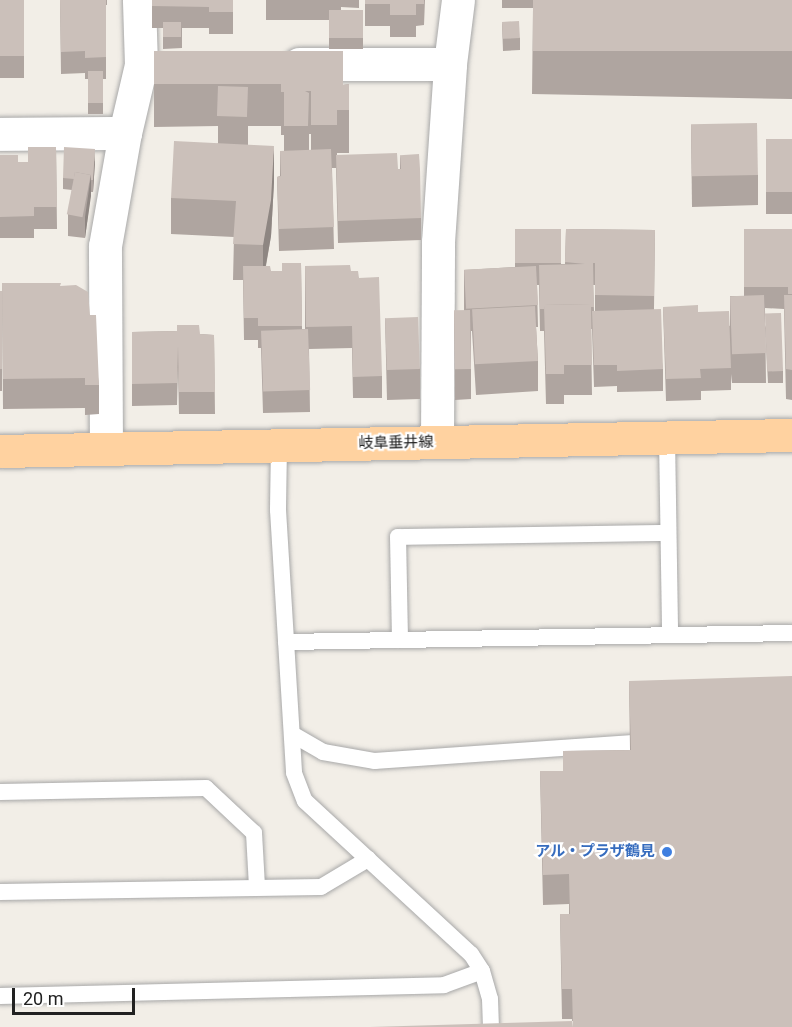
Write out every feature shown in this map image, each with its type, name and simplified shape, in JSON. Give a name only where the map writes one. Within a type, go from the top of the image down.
[{"type":"main road","name":"岐阜垂井線","points":[[0,451],[792,435]]},
{"type":"street","points":[[106,448],[105,246],[125,133],[141,64],[139,0]]},
{"type":"street","points":[[437,442],[438,242],[450,64],[458,0]]},
{"type":"street","points":[[141,64],[177,64]]},
{"type":"street","points":[[272,64],[450,64]]},
{"type":"street","points":[[0,134],[125,133]]},
{"type":"lane","points":[[667,437],[670,636]]},
{"type":"lane","points":[[279,445],[278,510],[294,773],[305,801],[471,954],[482,971],[490,999],[491,1027]]},
{"type":"lane","points":[[399,640],[398,537],[667,533]]},
{"type":"lane","points":[[286,642],[792,633]]},
{"type":"lane","points":[[292,734],[323,752],[375,761],[632,743]]},
{"type":"lane","points":[[0,792],[206,788],[254,833],[257,887]]},
{"type":"lane","points":[[0,892],[321,887],[368,859]]},
{"type":"lane","points":[[0,996],[444,985],[482,971]]},
{"type":"building","points":[[0,0],[24,0],[24,56],[0,56]]},
{"type":"building","points":[[60,0],[106,0],[106,57],[85,58],[85,51],[61,52]]},
{"type":"building","points":[[152,0],[233,0],[233,12],[209,12],[209,7],[152,6]]},
{"type":"building","points":[[365,0],[424,0],[424,4],[416,4],[416,15],[390,15],[390,4],[365,4]]},
{"type":"building","points":[[533,0],[792,0],[792,51],[533,51]]},
{"type":"building","points":[[329,10],[363,10],[363,38],[329,38]]},
{"type":"building","points":[[519,21],[520,38],[503,39],[502,22]]},
{"type":"building","points":[[163,22],[181,22],[181,37],[163,37]]},
{"type":"building","points":[[154,51],[343,51],[343,85],[349,84],[349,110],[337,110],[337,125],[311,125],[311,91],[305,91],[309,93],[308,126],[284,126],[284,92],[281,92],[281,84],[154,84]]},
{"type":"building","points":[[88,71],[103,71],[103,103],[88,103]]},
{"type":"building","points":[[218,86],[248,87],[247,117],[217,116]]},
{"type":"building","points":[[757,123],[758,175],[692,176],[691,124]]},
{"type":"building","points":[[766,139],[792,139],[792,192],[766,192]]},
{"type":"building","points":[[174,141],[274,146],[271,200],[263,245],[233,244],[236,201],[171,198]]},
{"type":"building","points":[[28,147],[56,147],[57,207],[34,207],[34,216],[0,217],[0,155],[18,155],[18,162],[28,162]]},
{"type":"building","points":[[64,147],[95,149],[93,180],[91,180],[91,175],[75,172],[74,179],[63,178]]},
{"type":"building","points":[[331,149],[334,227],[279,229],[277,177],[281,176],[280,151]]},
{"type":"building","points":[[397,153],[398,169],[420,169],[421,218],[338,221],[336,155]]},
{"type":"building","points":[[419,154],[420,169],[401,170],[400,155]]},
{"type":"building","points":[[75,172],[91,175],[83,217],[67,214]]},
{"type":"building","points":[[515,229],[561,229],[561,263],[515,263]]},
{"type":"building","points":[[566,229],[655,230],[654,296],[595,295],[595,263],[593,263],[594,307],[591,307],[591,304],[544,305],[544,309],[540,309],[539,265],[585,264],[565,262]]},
{"type":"building","points":[[744,229],[792,229],[792,294],[788,294],[788,287],[744,287]]},
{"type":"building","points":[[282,263],[301,263],[302,326],[258,326],[258,318],[244,318],[243,266],[270,266],[271,271],[282,271]]},
{"type":"building","points":[[350,265],[351,271],[358,271],[359,278],[379,277],[382,376],[353,377],[352,326],[306,327],[305,266]]},
{"type":"building","points":[[536,266],[538,305],[466,309],[464,270]]},
{"type":"building","points":[[2,283],[61,283],[60,286],[76,285],[88,292],[90,315],[96,315],[99,385],[85,385],[85,378],[3,379]]},
{"type":"building","points":[[0,291],[2,291],[2,369],[0,369]]},
{"type":"building","points":[[764,295],[766,353],[732,354],[730,296]]},
{"type":"building","points":[[784,295],[792,295],[792,370],[786,369]]},
{"type":"building","points":[[591,304],[592,365],[564,365],[564,374],[546,374],[544,305]]},
{"type":"building","points":[[698,305],[698,312],[729,311],[731,368],[700,369],[701,378],[666,379],[663,307]]},
{"type":"building","points":[[535,306],[538,361],[475,364],[472,309]]},
{"type":"building","points":[[661,309],[663,369],[617,371],[617,365],[594,365],[592,311]]},
{"type":"building","points":[[454,310],[470,310],[471,369],[455,369]]},
{"type":"building","points":[[781,313],[783,371],[767,372],[765,314]]},
{"type":"building","points":[[418,317],[420,369],[387,370],[385,318]]},
{"type":"building","points":[[177,325],[199,325],[200,334],[214,335],[215,392],[179,392],[178,346],[177,383],[132,384],[132,332],[177,331]]},
{"type":"building","points":[[308,329],[310,390],[263,392],[261,331]]},
{"type":"building","name":"アル・プラザ鶴見","points":[[792,676],[792,1027],[573,1027],[572,989],[562,989],[560,914],[570,914],[569,874],[543,875],[540,771],[563,771],[563,751],[631,750],[629,681]]},
{"type":"building","points":[[572,1021],[573,1027],[370,1027]]},
{"type":"place","name":"アル・プラザ鶴見","points":[[667,852]]}]
